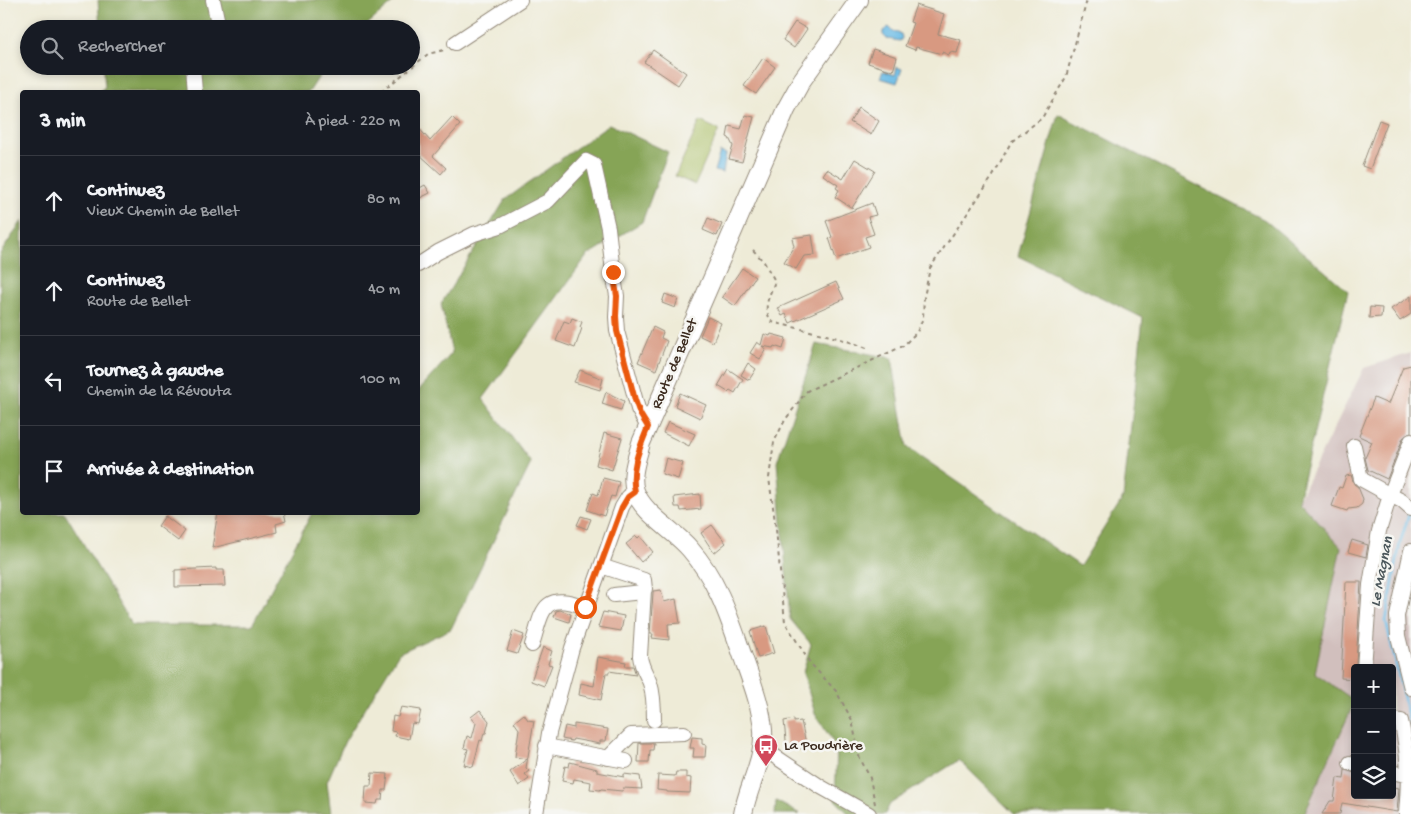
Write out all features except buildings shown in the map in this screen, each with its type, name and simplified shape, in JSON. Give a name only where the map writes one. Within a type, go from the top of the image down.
[{"type":"main road","name":"Route de Bellet","points":[[635,492],[633,476],[636,460],[648,427],[786,109],[802,80],[859,0]]},
{"type":"main road","points":[[635,492],[650,513],[677,535],[700,562],[722,597],[758,702],[763,730],[762,751],[743,814]]},
{"type":"street","points":[[213,0],[217,20]]},
{"type":"street","points":[[455,43],[520,0]]},
{"type":"street","points":[[194,75],[195,90]]},
{"type":"street","points":[[420,264],[438,252],[474,234],[500,226],[548,200],[586,161],[594,165],[608,228],[617,296],[617,331],[635,400],[640,414],[648,427]]},
{"type":"street","points":[[1364,664],[1370,585],[1379,531],[1401,502],[1411,442]]},
{"type":"street","points":[[1354,446],[1361,479],[1401,502]]},
{"type":"street","points":[[536,814],[546,746],[572,648],[622,507],[628,497],[635,492]]},
{"type":"street","points":[[1411,552],[1397,616],[1398,636],[1411,688]]},
{"type":"street","points":[[600,566],[644,580],[646,584],[640,656],[641,665],[654,697],[654,720]]},
{"type":"street","points":[[614,595],[644,590]]},
{"type":"street","points":[[532,646],[542,613],[551,603],[564,600],[585,607]]},
{"type":"street","points":[[1396,720],[1401,721],[1407,747],[1409,776],[1406,814]]},
{"type":"street","points":[[608,758],[631,735],[684,734]]},
{"type":"street","points":[[1396,745],[1407,747]]},
{"type":"street","points":[[546,746],[626,761]]},
{"type":"street","points":[[762,751],[773,755],[821,787],[872,810]]},
{"type":"street","points":[[1396,773],[1409,776]]},
{"type":"path","points":[[872,810],[870,778],[859,756],[852,720],[836,691],[810,663],[785,622],[769,478],[774,442],[785,420],[807,391],[903,346],[917,332],[923,318],[924,298],[930,268],[993,176],[1011,142],[1042,118],[1066,77],[1087,0]]},
{"type":"path","points":[[420,60],[428,54],[444,50],[455,43]]},
{"type":"path","points":[[383,90],[402,75]]},
{"type":"path","points":[[752,250],[764,262],[775,281],[766,307],[772,322],[854,342],[869,349]]},
{"type":"shaded area","points":[[1411,353],[1411,814],[1304,814],[1351,710],[1351,799],[1396,799],[1396,664],[1351,664],[1351,698],[1315,673],[1340,547],[1298,500],[1364,368]]},
{"type":"green space","points":[[98,0],[396,0],[373,20],[99,20]]},
{"type":"green space","points":[[104,75],[320,75],[310,90],[101,90],[105,87]]},
{"type":"green space","points":[[1058,114],[1265,220],[1348,291],[1298,500],[1341,547],[1315,673],[1351,698],[1351,710],[1304,814],[1014,814],[959,760],[890,804],[885,814],[849,814],[835,800],[837,748],[815,714],[803,672],[811,644],[790,619],[777,462],[816,344],[892,358],[907,447],[1080,566],[1123,498],[1143,318],[1018,256]]},
{"type":"green space","points":[[700,121],[719,130],[695,185],[675,176]]},
{"type":"green space","points":[[609,124],[668,152],[642,222],[587,256],[483,399],[531,463],[451,629],[399,653],[345,741],[327,782],[331,814],[0,814],[0,254],[20,224],[20,515],[66,515],[132,625],[252,625],[311,515],[420,515],[420,389],[452,353],[441,304],[505,200]]},
{"type":"green space","points":[[776,801],[800,814],[775,814]]},
{"type":"water","points":[[889,27],[894,32],[901,34],[902,38],[900,41],[887,39],[883,35],[883,31]]},
{"type":"water","points":[[897,67],[902,69],[897,83],[880,78],[883,71],[895,75]]},
{"type":"water","points":[[720,152],[726,154],[723,173],[714,171]]},
{"type":"waterway","name":"Le Magnan","points":[[1410,511],[1400,543],[1386,621],[1411,729]]},
{"type":"place","name":"La Poudrière","points":[[766,767]]},
{"type":"route","points":[[585,607],[622,507],[628,497],[635,492],[633,476],[636,460],[648,427],[640,414],[635,400],[617,331],[617,296],[613,272]]}]
